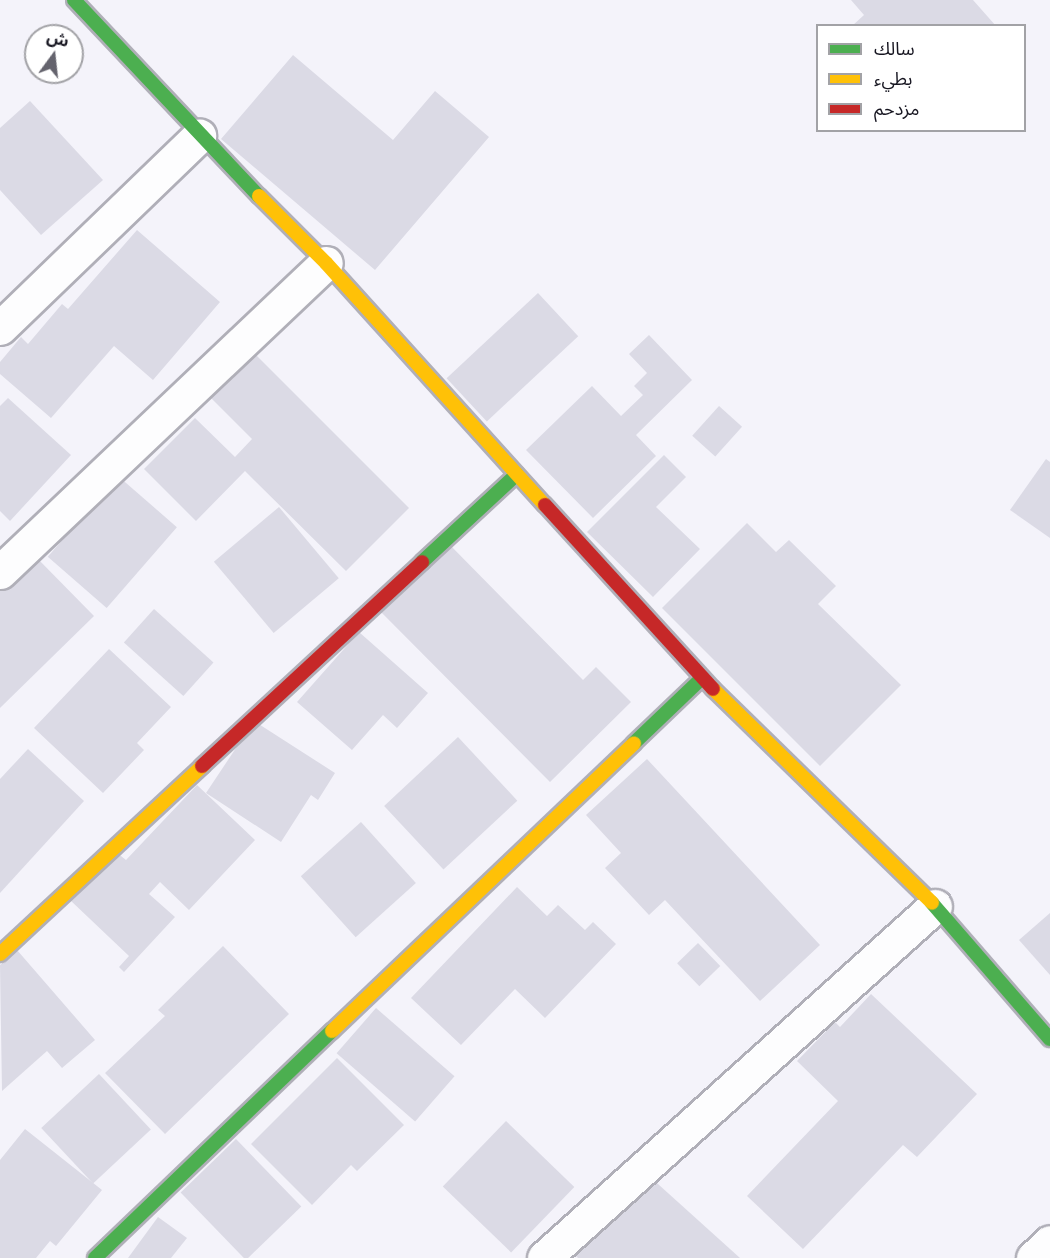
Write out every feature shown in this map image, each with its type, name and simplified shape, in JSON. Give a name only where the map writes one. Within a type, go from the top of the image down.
[{"type":"street","points":[[74,0],[199,136],[326,263],[702,678],[935,906],[1050,1039]]},
{"type":"street","points":[[0,328],[199,136]]},
{"type":"street","points":[[0,572],[326,263]]},
{"type":"street","points":[[0,954],[517,474]]},
{"type":"street","points":[[95,1258],[702,678]]},
{"type":"street","points":[[544,1258],[935,906]]},
{"type":"street","points":[[1033,1258],[1050,1242]]},
{"type":"building","points":[[851,0],[973,0],[994,24],[854,24],[864,15]]},
{"type":"building","points":[[293,55],[393,140],[435,91],[489,137],[375,270],[221,139]]},
{"type":"building","points":[[30,101],[103,180],[41,235],[0,190],[0,128]]},
{"type":"building","points":[[137,230],[220,302],[153,380],[114,346],[51,418],[0,374],[0,362],[21,337],[28,344],[62,304],[68,309]]},
{"type":"building","points":[[538,293],[578,336],[487,421],[447,378]]},
{"type":"building","points":[[649,335],[692,380],[636,435],[656,456],[593,518],[526,450],[592,386],[621,416],[643,395],[634,386],[647,373],[629,354]]},
{"type":"building","points":[[254,353],[409,508],[346,571],[245,471],[196,521],[144,469],[195,418],[235,457],[252,439],[210,397]]},
{"type":"building","points":[[8,398],[71,455],[10,521],[0,511],[0,406]]},
{"type":"building","points":[[719,406],[742,427],[715,456],[692,436]]},
{"type":"building","points":[[664,455],[686,477],[656,507],[700,549],[653,597],[587,532]]},
{"type":"building","points":[[1046,459],[1050,462],[1050,538],[1010,510]]},
{"type":"building","points":[[118,476],[177,527],[107,608],[48,557]]},
{"type":"building","points":[[279,507],[339,578],[274,633],[214,562]]},
{"type":"building","points":[[747,523],[776,552],[789,540],[836,586],[818,604],[901,685],[820,766],[662,608]]},
{"type":"building","points":[[447,542],[583,680],[596,667],[631,702],[550,782],[378,609]]},
{"type":"building","points":[[35,556],[94,616],[0,708],[0,590]]},
{"type":"building","points":[[154,609],[213,663],[183,696],[124,642]]},
{"type":"building","points":[[359,632],[428,693],[397,728],[383,715],[352,750],[297,702]]},
{"type":"building","points":[[109,649],[171,707],[137,743],[144,750],[103,793],[34,728]]},
{"type":"building","points":[[254,721],[335,773],[318,800],[311,795],[281,842],[206,793]]},
{"type":"building","points":[[458,737],[517,801],[443,870],[384,806]]},
{"type":"building","points":[[28,749],[84,801],[0,893],[0,779]]},
{"type":"building","points":[[647,759],[820,945],[760,1001],[665,900],[649,915],[605,868],[621,853],[586,815]]},
{"type":"building","points":[[197,785],[255,840],[189,910],[160,882],[149,894],[175,917],[124,972],[119,967],[129,956],[70,900],[116,852],[126,860]]},
{"type":"building","points":[[361,822],[416,883],[356,937],[301,876]]},
{"type":"building","points":[[517,887],[547,916],[558,905],[585,930],[593,922],[616,944],[545,1018],[515,989],[461,1045],[411,998]]},
{"type":"building","points":[[1050,913],[1050,975],[1019,940]]},
{"type":"building","points":[[698,943],[720,966],[699,986],[677,963]]},
{"type":"building","points":[[223,946],[289,1014],[165,1134],[105,1073],[165,1016],[158,1010]]},
{"type":"building","points":[[17,950],[95,1040],[62,1068],[47,1051],[2,1091],[0,965]]},
{"type":"building","points":[[871,994],[977,1094],[917,1157],[903,1145],[803,1249],[747,1196],[838,1101],[797,1061],[835,1022],[840,1027]]},
{"type":"building","points":[[376,1008],[454,1076],[415,1122],[337,1053]]},
{"type":"building","points":[[337,1058],[404,1125],[357,1171],[351,1165],[312,1205],[251,1144]]},
{"type":"building","points":[[99,1074],[151,1130],[93,1183],[41,1128]]},
{"type":"building","points":[[506,1121],[574,1187],[511,1252],[443,1186]]},
{"type":"building","points":[[25,1129],[102,1190],[56,1246],[50,1241],[36,1258],[0,1258],[0,1160]]},
{"type":"building","points":[[236,1139],[301,1207],[248,1258],[244,1258],[181,1192]]},
{"type":"building","points":[[648,1175],[740,1258],[578,1258],[575,1255]]},
{"type":"building","points":[[158,1217],[187,1238],[171,1258],[128,1258]]},
{"type":"traffic: fast","points":[[74,0],[259,196]]},
{"type":"traffic: fast","points":[[422,562],[517,474]]},
{"type":"traffic: fast","points":[[634,743],[702,678]]},
{"type":"traffic: fast","points":[[932,903],[1050,1039]]},
{"type":"traffic: fast","points":[[95,1258],[332,1031]]},
{"type":"traffic: slow","points":[[259,196],[326,263],[545,505]]},
{"type":"traffic: slow","points":[[713,689],[932,903]]},
{"type":"traffic: slow","points":[[332,1031],[634,743]]},
{"type":"traffic: slow","points":[[0,954],[202,766]]},
{"type":"traffic: jam","points":[[545,505],[713,689]]},
{"type":"traffic: jam","points":[[202,766],[422,562]]}]
